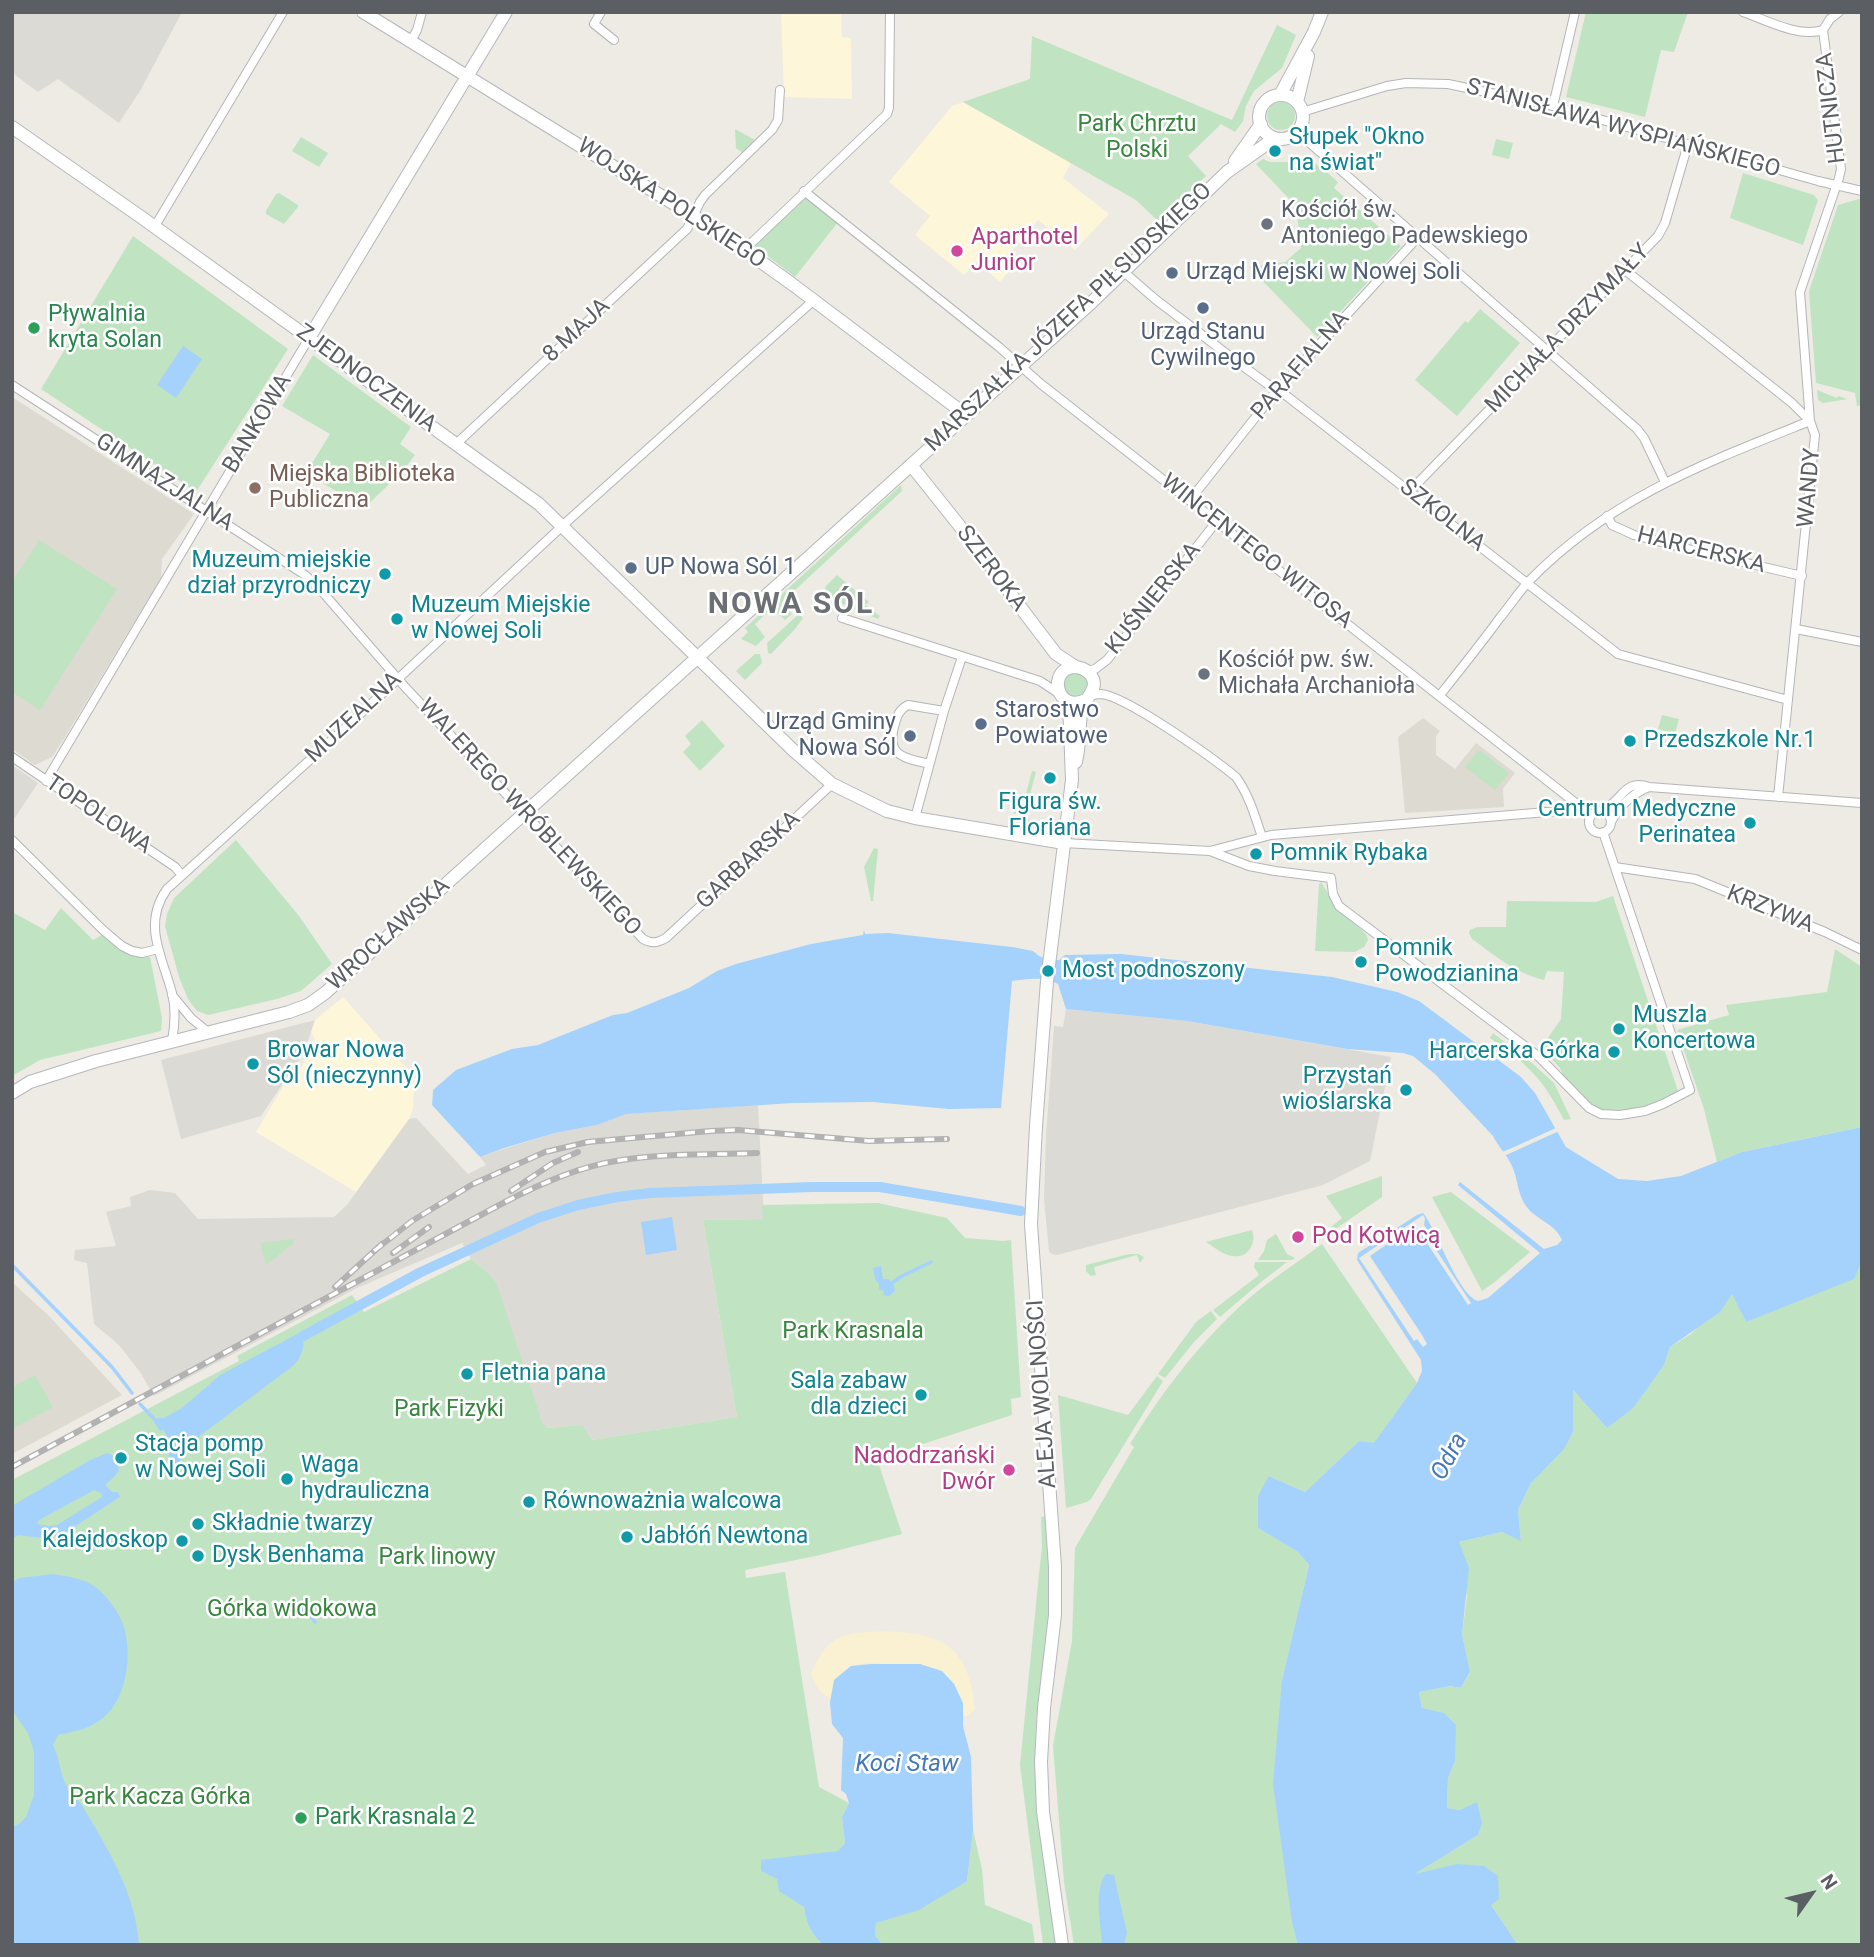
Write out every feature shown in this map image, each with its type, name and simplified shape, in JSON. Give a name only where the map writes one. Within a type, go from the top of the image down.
[{"type":"street","points":[[155,226],[283,12]]},
{"type":"street","name":"WOJSKA POLSKIEGO","points":[[363,12],[745,248],[966,415]]},
{"type":"street","points":[[411,41],[422,12]]},
{"type":"street","points":[[309,338],[506,12]]},
{"type":"street","points":[[601,12],[594,24],[614,40]]},
{"type":"street","points":[[745,248],[887,114],[890,12]]},
{"type":"street","points":[[1280,95],[1322,12]]},
{"type":"street","points":[[1553,106],[1575,12]]},
{"type":"street","points":[[1743,12],[1798,32],[1813,33],[1823,30],[1839,12]]},
{"type":"street","name":"HUTNICZA","points":[[1823,30],[1840,169],[1836,186]]},
{"type":"street","points":[[1299,107],[1291,97],[1280,95],[1269,98],[1259,117],[1261,124],[1269,135],[1275,138],[1284,138],[1297,132],[1301,125],[1299,107],[1314,32]]},
{"type":"street","name":"STANISŁAWA WYSPIAŃSKIEGO","points":[[1299,107],[1387,86],[1427,82],[1476,89],[1553,106],[1862,191]]},
{"type":"street","name":"8 MAJA","points":[[456,444],[687,229],[705,195],[772,131],[779,120],[780,90]]},
{"type":"street","name":"MARSZAŁKA JÓZEFA PIŁSUDSKIEGO","points":[[1227,172],[1261,124]]},
{"type":"street","name":"ZJEDNOCZENIA","points":[[12,127],[155,226],[539,504],[794,751],[832,784],[887,811],[1064,843]]},
{"type":"street","points":[[1297,132],[1641,433],[1665,482]]},
{"type":"street","name":"MARSZAŁKA JÓZEFA PIŁSUDSKIEGO","points":[[698,656],[1124,272],[1227,172],[1275,138]]},
{"type":"street","name":"MICHAŁA DRZYMAŁY","points":[[1410,491],[1662,230],[1688,144]]},
{"type":"street","name":"WANDY","points":[[1778,797],[1815,435],[1810,421],[1800,292],[1836,186]]},
{"type":"street","name":"WINCENTEGO WITOSA","points":[[804,191],[1190,500],[1591,815]]},
{"type":"street","name":"PARAFIALNA","points":[[1190,500],[1277,390],[1418,237]]},
{"type":"street","points":[[1440,695],[1527,583],[1607,516],[1665,482],[1712,460],[1810,421],[1789,401],[1625,270]]},
{"type":"street","name":"SZKOLNA","points":[[1124,272],[1155,299],[1288,397],[1618,654],[1788,700]]},
{"type":"street","name":"MUZEALNA","points":[[172,1041],[175,1024],[172,995],[158,949],[154,916],[161,897],[181,875],[814,300]]},
{"type":"street","name":"BANKOWA","points":[[46,781],[309,338]]},
{"type":"street","name":"GIMNAZJALNA","points":[[12,385],[305,575],[397,678]]},
{"type":"street","name":"SZEROKA","points":[[911,465],[1056,653],[1082,669]]},
{"type":"street","name":"HARCERSKA","points":[[1607,516],[1612,525],[1634,535],[1802,576]]},
{"type":"street","name":"KUŚNIERSKA","points":[[1082,669],[1095,669],[1107,660],[1217,521]]},
{"type":"street","points":[[842,618],[1040,681],[1075,703],[1100,694],[1123,702],[1236,777],[1245,789],[1262,837]]},
{"type":"street","points":[[1796,629],[1862,642]]},
{"type":"street","name":"WROCŁAWSKA","points":[[12,1093],[30,1082],[96,1061],[308,1005],[325,993],[698,656]]},
{"type":"street","points":[[915,818],[944,711],[962,657]]},
{"type":"street","points":[[1040,681],[1066,670],[1082,669],[1093,680],[1094,686],[1082,710],[1081,739],[1072,780]]},
{"type":"street","points":[[1061,674],[1057,684],[1065,699],[1072,780]]},
{"type":"street","name":"WALEREGO WRÓBLEWSKIEGO","points":[[397,678],[643,939],[650,943],[666,938]]},
{"type":"street","points":[[929,764],[899,755],[892,746],[891,739],[898,712],[908,705],[944,711]]},
{"type":"street","name":"TOPOLOWA","points":[[12,757],[175,867],[181,875]]},
{"type":"street","name":"ALEJA WOLNOŚCI","points":[[1062,1945],[1042,1787],[1042,1736],[1054,1636],[1056,1594],[1031,1224],[1046,981],[1072,780]]},
{"type":"street","name":"GARBARSKA","points":[[666,938],[832,784]]},
{"type":"street","points":[[1649,787],[1631,796],[1614,815],[1609,828],[1603,832],[1591,828],[1591,815],[1608,809],[1631,786],[1638,784],[1862,803]]},
{"type":"street","points":[[1210,851],[1271,835],[1559,811],[1580,806]]},
{"type":"street","points":[[1600,811],[1607,813],[1611,822]]},
{"type":"street","points":[[1064,843],[1210,851],[1249,866],[1331,878],[1333,894],[1339,906],[1538,1056],[1589,1108],[1601,1114],[1620,1115],[1645,1111],[1690,1090],[1603,832]]},
{"type":"street","points":[[12,840],[122,946],[142,953],[158,949]]},
{"type":"street","name":"KRZYWA","points":[[1615,867],[1695,879],[1862,950]]},
{"type":"street","points":[[172,995],[191,1018],[208,1032]]},
{"type":"shaded area","points":[[16,12],[182,12],[140,91],[119,123],[58,79],[38,92],[15,75],[12,67],[12,15]]},
{"type":"shaded area","points":[[781,12],[841,12],[842,37],[851,38],[852,99],[784,97]]},
{"type":"shaded area","points":[[963,102],[1071,163],[1063,178],[1109,214],[1075,250],[1038,220],[1001,264],[1009,271],[1000,282],[976,262],[964,275],[915,235],[930,216],[889,182],[952,106]]},
{"type":"shaded area","points":[[12,397],[194,514],[162,559],[161,578],[65,737],[52,757],[35,765],[12,749]]},
{"type":"shaded area","points":[[1423,718],[1440,731],[1436,736],[1436,755],[1455,769],[1476,743],[1515,773],[1503,789],[1504,807],[1405,813],[1398,737]]},
{"type":"shaded area","points":[[12,765],[38,783],[12,822]]},
{"type":"shaded area","points":[[343,997],[417,1080],[409,1119],[356,1192],[256,1132],[288,1078],[298,1073],[312,1048],[309,1043],[315,1040],[306,1022],[315,1020]]},
{"type":"shaded area","points":[[1066,1009],[1187,1021],[1391,1057],[1370,1161],[1323,1185],[1057,1255],[1052,1254],[1049,1251],[1044,1199],[1046,1136],[1054,1026],[1063,1027]]},
{"type":"shaded area","points":[[315,1020],[304,1052],[261,1116],[181,1139],[161,1060]]},
{"type":"shaded area","points":[[758,1105],[764,1219],[703,1220],[737,1417],[592,1440],[583,1425],[546,1428],[487,1272],[471,1259],[462,1243],[357,1288],[154,1396],[119,1345],[94,1324],[87,1263],[74,1260],[75,1250],[116,1246],[106,1212],[131,1206],[130,1197],[150,1190],[175,1193],[198,1219],[334,1217],[347,1205],[409,1119],[416,1118],[468,1174],[486,1165],[480,1157],[555,1133],[597,1125],[625,1114]]},
{"type":"shaded area","points":[[12,1282],[49,1316],[122,1395],[12,1454]]},
{"type":"green space","points":[[1586,12],[1688,12],[1674,52],[1661,50],[1645,117],[1566,97]]},
{"type":"green space","name":"Park Chrztu Polski","points":[[1277,25],[1296,35],[1282,68],[1254,91],[1246,106],[1243,121],[1235,132],[1221,124],[1188,156],[1206,176],[1158,221],[1136,200],[963,102],[1030,79],[1032,36],[1232,120]]},
{"type":"green space","points":[[1281,102],[1291,106],[1295,116],[1291,126],[1281,130],[1271,126],[1267,116],[1271,106]]},
{"type":"green space","points":[[735,129],[755,140],[743,153],[736,148]]},
{"type":"green space","points":[[301,137],[328,153],[319,167],[292,151]]},
{"type":"green space","points":[[1496,139],[1513,143],[1509,159],[1492,155]]},
{"type":"green space","points":[[1303,157],[1321,167],[1338,182],[1334,188],[1401,246],[1317,337],[1249,267],[1285,262],[1301,248],[1296,206],[1256,164],[1263,159],[1270,162],[1298,162]]},
{"type":"green space","points":[[1743,173],[1814,195],[1818,200],[1803,245],[1730,218]]},
{"type":"green space","points":[[279,193],[298,205],[284,224],[266,214]]},
{"type":"green space","points":[[805,195],[838,222],[795,277],[753,245]]},
{"type":"green space","points":[[1862,198],[1862,405],[1857,406],[1855,393],[1816,383],[1809,291],[1838,205]]},
{"type":"green space","points":[[133,236],[288,349],[196,492],[41,389]]},
{"type":"green space","points":[[1480,309],[1520,343],[1457,416],[1415,380],[1465,321],[1468,323]]},
{"type":"green space","points":[[313,355],[411,427],[400,444],[415,455],[401,473],[364,508],[306,473],[330,434],[282,406]]},
{"type":"green space","points":[[1817,390],[1837,398],[1848,399],[1823,403],[1818,400]]},
{"type":"green space","points":[[901,485],[902,491],[782,602],[792,614],[785,620],[772,608],[755,624],[765,637],[756,646],[741,639],[748,632],[745,628]]},
{"type":"green space","points":[[39,540],[117,589],[40,710],[12,692],[12,582]]},
{"type":"green space","points":[[837,575],[869,602],[865,605],[880,616],[878,619],[828,598],[825,587]]},
{"type":"green space","points":[[799,614],[803,618],[795,629],[771,654],[768,653],[767,643]]},
{"type":"green space","points":[[755,654],[760,654],[762,663],[745,680],[736,671]]},
{"type":"green space","points":[[1076,673],[1084,677],[1088,685],[1084,693],[1076,697],[1068,693],[1064,685],[1068,677]]},
{"type":"green space","points":[[1662,715],[1679,719],[1675,734],[1658,729]]},
{"type":"green space","points":[[702,720],[725,746],[700,771],[683,752],[691,744],[685,736]]},
{"type":"green space","points":[[1479,750],[1509,773],[1495,790],[1465,767]]},
{"type":"green space","points":[[1032,771],[1036,772],[1024,816],[1031,821],[1028,826],[1018,824],[1020,815],[1013,811],[1022,808],[1024,801],[1018,800],[1017,797],[1020,793],[1026,794]]},
{"type":"green space","points":[[236,840],[299,916],[332,964],[301,991],[208,1015],[197,1011],[188,999],[165,926],[174,898]]},
{"type":"green space","points":[[874,848],[878,849],[871,901],[864,867]]},
{"type":"green space","points":[[1321,882],[1337,908],[1366,934],[1368,940],[1364,947],[1355,952],[1315,951]]},
{"type":"green space","points":[[1613,896],[1678,1091],[1641,1109],[1610,1111],[1590,1105],[1565,1080],[1560,1068],[1541,1048],[1561,1019],[1564,972],[1547,971],[1544,980],[1523,973],[1489,952],[1472,939],[1469,933],[1477,927],[1506,927],[1507,901],[1596,902]]},
{"type":"green space","points":[[61,908],[93,940],[102,935],[124,952],[150,957],[162,1018],[161,1031],[40,1060],[12,1076],[12,912],[45,930]]},
{"type":"green space","points":[[1835,949],[1862,967],[1862,1127],[1742,1152],[1717,1162],[1704,1109],[1677,1030],[1729,1015],[1726,1005],[1827,992]]},
{"type":"green space","points":[[1493,1033],[1554,1083],[1571,1119],[1564,1120],[1541,1082],[1524,1064],[1490,1038]]},
{"type":"green space","points":[[1382,1176],[1382,1197],[1334,1230],[1331,1227],[1342,1218],[1326,1196]]},
{"type":"green space","points":[[1451,1192],[1530,1252],[1482,1291],[1432,1197]]},
{"type":"green space","points":[[878,1203],[947,1218],[965,1238],[1011,1240],[1021,1397],[1011,1399],[1012,1415],[877,1459],[902,1534],[816,1556],[745,1570],[746,1578],[785,1572],[819,1787],[849,1803],[842,1817],[845,1843],[838,1851],[818,1854],[777,1879],[804,1907],[810,1928],[824,1945],[12,1945],[12,1480],[239,1361],[237,1356],[352,1295],[364,1312],[471,1259],[497,1284],[542,1422],[547,1428],[583,1425],[592,1440],[737,1417],[703,1220],[763,1219],[762,1205]]},
{"type":"green space","points":[[1252,1230],[1252,1245],[1243,1255],[1229,1255],[1206,1242]]},
{"type":"green space","points":[[1276,1234],[1287,1254],[1295,1258],[1258,1260],[1267,1240]]},
{"type":"green space","points":[[293,1239],[293,1244],[266,1265],[260,1243]]},
{"type":"green space","points":[[1322,1244],[1417,1383],[1374,1444],[1359,1441],[1305,1492],[1269,1476],[1258,1528],[1298,1552],[1309,1565],[1282,1680],[1298,1945],[1074,1945],[1064,1882],[1053,1746],[1072,1641],[1075,1548],[1134,1447],[1130,1444],[1192,1357],[1247,1300]]},
{"type":"green space","points":[[1138,1254],[1144,1257],[1140,1263],[1137,1255],[1094,1267],[1096,1275],[1091,1276],[1086,1271],[1086,1265]]},
{"type":"green space","points":[[1861,1258],[1862,1945],[1518,1945],[1491,1905],[1412,1876],[1478,1835],[1460,1810],[1447,1808],[1448,1778],[1455,1761],[1422,1708],[1419,1692],[1450,1686],[1461,1688],[1470,1673],[1462,1634],[1467,1597],[1459,1542],[1502,1532],[1521,1540],[1518,1510],[1531,1483],[1573,1432],[1572,1389],[1607,1428],[1664,1365],[1670,1347],[1691,1334],[1732,1293],[1746,1322]]},
{"type":"green space","points":[[1255,1262],[1287,1262],[1220,1317],[1213,1310],[1259,1275],[1254,1267]]},
{"type":"green space","points":[[1211,1311],[1217,1319],[1165,1378],[1158,1374],[1196,1322]]},
{"type":"green space","points":[[35,1375],[53,1407],[12,1429],[12,1387]]},
{"type":"green space","points":[[1157,1376],[1163,1381],[1091,1499],[1066,1508],[1058,1395],[1128,1415]]},
{"type":"green space","points":[[1047,1516],[1051,1566],[1050,1616],[1038,1704],[1035,1750],[1040,1834],[1057,1945],[1043,1945],[1020,1765],[1042,1547],[1041,1517]]},
{"type":"green space","points":[[973,1830],[982,1869],[985,1905],[1032,1924],[1035,1945],[883,1945],[875,1937],[876,1923],[967,1881]]},
{"type":"sand","points":[[882,1631],[921,1635],[949,1647],[966,1670],[975,1709],[968,1716],[963,1716],[957,1688],[940,1672],[904,1664],[851,1666],[834,1680],[831,1700],[816,1685],[811,1674],[824,1651],[830,1644],[846,1635]]},
{"type":"water","points":[[183,346],[202,359],[176,398],[157,385]]},
{"type":"water","name":"Odra","points":[[864,930],[865,934],[888,933],[1012,947],[1033,951],[1051,961],[1059,960],[1065,955],[1121,954],[1332,977],[1397,992],[1419,1001],[1521,1077],[1535,1093],[1566,1147],[1618,1179],[1647,1181],[1681,1176],[1742,1152],[1862,1127],[1862,1260],[1854,1279],[1746,1322],[1732,1294],[1720,1312],[1670,1347],[1664,1365],[1633,1408],[1607,1428],[1573,1390],[1573,1432],[1564,1449],[1531,1483],[1518,1510],[1521,1541],[1502,1532],[1459,1542],[1469,1568],[1462,1634],[1470,1672],[1461,1688],[1450,1686],[1419,1692],[1422,1708],[1444,1713],[1456,1725],[1455,1761],[1448,1778],[1447,1808],[1460,1810],[1477,1802],[1482,1823],[1478,1835],[1415,1874],[1457,1864],[1484,1866],[1498,1876],[1499,1899],[1491,1905],[1518,1945],[1298,1945],[1292,1922],[1273,1784],[1282,1680],[1309,1565],[1298,1552],[1258,1528],[1258,1496],[1269,1476],[1305,1492],[1359,1441],[1374,1443],[1417,1383],[1422,1371],[1421,1360],[1357,1260],[1358,1253],[1423,1213],[1463,1287],[1478,1301],[1488,1298],[1540,1253],[1458,1185],[1460,1182],[1544,1249],[1557,1245],[1562,1240],[1555,1229],[1526,1206],[1511,1164],[1493,1136],[1435,1074],[1413,1056],[1347,1049],[1187,1021],[1066,1009],[1058,984],[1042,979],[1030,979],[1012,981],[1001,1108],[949,1109],[873,1102],[793,1103],[626,1114],[597,1125],[555,1133],[480,1157],[432,1105],[433,1090],[456,1070],[512,1049],[538,1045],[613,1015],[627,1013],[689,988],[717,971],[736,964],[811,944],[863,935]]},
{"type":"water","points":[[672,1217],[677,1250],[646,1255],[641,1222]]},
{"type":"water","points":[[881,1266],[883,1279],[889,1279],[894,1286],[895,1291],[889,1296],[883,1295],[884,1291],[879,1289],[875,1279],[873,1268]]},
{"type":"water","points":[[301,1332],[303,1349],[294,1365],[201,1435],[173,1467],[164,1440],[168,1438],[163,1429],[160,1431],[154,1422],[157,1418],[164,1418],[182,1408],[220,1375]]},
{"type":"water","points":[[107,1453],[114,1456],[119,1468],[106,1486],[112,1492],[118,1492],[120,1497],[62,1535],[42,1538],[18,1535],[12,1539],[12,1506],[90,1460]],"holes":[[[94,1490],[101,1493],[102,1497],[57,1525],[37,1524],[39,1520]]]},
{"type":"water","points":[[53,1574],[94,1586],[115,1608],[125,1631],[127,1667],[121,1692],[115,1703],[99,1721],[85,1728],[58,1735],[53,1745],[66,1785],[102,1839],[127,1890],[139,1945],[12,1945],[12,1827],[26,1817],[34,1795],[34,1752],[28,1733],[12,1710],[12,1582],[20,1578]]},
{"type":"water","name":"Koci Staw","points":[[920,1664],[942,1671],[954,1684],[963,1703],[963,1726],[971,1757],[973,1830],[967,1881],[919,1910],[876,1923],[875,1936],[883,1945],[824,1945],[810,1928],[804,1907],[779,1891],[777,1879],[761,1871],[761,1860],[838,1851],[845,1843],[842,1817],[849,1803],[846,1794],[841,1790],[843,1738],[832,1724],[830,1702],[834,1680],[851,1666]]},
{"type":"water","points":[[1106,1874],[1114,1875],[1127,1933],[1124,1945],[1102,1945],[1099,1898]]},
{"type":"pier","points":[[1558,1127],[1559,1131],[1504,1156],[1503,1159],[1497,1151],[1502,1152]]},
{"type":"pier","points":[[1423,1215],[1424,1225],[1431,1235],[1429,1239],[1471,1303],[1468,1305],[1415,1225],[1370,1256],[1422,1335],[1427,1344],[1423,1347],[1417,1339],[1414,1341],[1359,1258]]},
{"type":"waterway","points":[[303,1336],[421,1272],[538,1218],[578,1205],[617,1197],[650,1193],[880,1187],[1021,1211]]},
{"type":"waterway","points":[[892,1283],[931,1262]]},
{"type":"waterway","points":[[12,1265],[112,1367],[132,1393]]},
{"type":"waterway","points":[[140,1404],[155,1420]]},
{"type":"waterway","points":[[294,1606],[306,1611],[315,1622]]},
{"type":"railway","points":[[374,1251],[412,1221],[473,1184],[545,1152],[588,1142],[738,1130],[869,1141],[947,1139]]},
{"type":"railway","points":[[511,1191],[553,1163],[578,1152]]},
{"type":"railway","points":[[12,1467],[547,1182],[591,1166],[622,1160],[672,1155],[757,1153]]},
{"type":"railway","points":[[393,1253],[429,1227]]},
{"type":"railway","points":[[335,1287],[382,1244]]},
{"type":"place","name":"Słupek \"Okno na świat\"","points":[[1275,151]]},
{"type":"place","name":"Kościół św. Antoniego Padewskiego","points":[[1267,224]]},
{"type":"place","name":"Aparthotel Junior","points":[[957,251]]},
{"type":"place","name":"Urząd Miejski w Nowej Soli","points":[[1172,273]]},
{"type":"place","name":"Urząd Stanu Cywilnego","points":[[1203,308]]},
{"type":"place","name":"Pływalnia kryta Solan","points":[[34,328]]},
{"type":"place","name":"Miejska Biblioteka Publiczna","points":[[255,488]]},
{"type":"place","name":"UP Nowa Sól 1","points":[[631,568]]},
{"type":"place","name":"Muzeum miejskie dział przyrodniczy","points":[[385,574]]},
{"type":"place","name":"Muzeum Miejskie w Nowej Soli","points":[[397,619]]},
{"type":"place","name":"Kościół pw. św. Michała Archanioła","points":[[1204,674]]},
{"type":"place","name":"Starostwo Powiatowe","points":[[981,724]]},
{"type":"place","name":"Urząd Gminy Nowa Sól","points":[[910,736]]},
{"type":"place","name":"Przedszkole Nr.1","points":[[1630,741]]},
{"type":"place","name":"Figura św. Floriana","points":[[1050,778]]},
{"type":"place","name":"Centrum Medyczne Perinatea","points":[[1750,823]]},
{"type":"place","name":"Pomnik Rybaka","points":[[1256,854]]},
{"type":"place","name":"Pomnik Powodzianina","points":[[1361,962]]},
{"type":"place","name":"Most podnoszony","points":[[1048,971]]},
{"type":"place","name":"Muszla Koncertowa","points":[[1619,1029]]},
{"type":"place","name":"Harcerska Górka","points":[[1614,1052]]},
{"type":"place","name":"Browar Nowa Sól (nieczynny)","points":[[253,1064]]},
{"type":"place","name":"Przystań wioślarska","points":[[1406,1090]]},
{"type":"place","name":"Pod Kotwicą","points":[[1298,1237]]},
{"type":"place","name":"Fletnia pana","points":[[467,1374]]},
{"type":"place","name":"Sala zabaw dla dzieci","points":[[921,1395]]},
{"type":"place","name":"Stacja pomp w Nowej Soli","points":[[121,1458]]},
{"type":"place","name":"Nadodrzański Dwór","points":[[1009,1470]]},
{"type":"place","name":"Waga hydrauliczna","points":[[287,1479]]},
{"type":"place","name":"Równoważnia walcowa","points":[[529,1502]]},
{"type":"place","name":"Składnie twarzy","points":[[198,1524]]},
{"type":"place","name":"Jabłóń Newtona","points":[[627,1537]]},
{"type":"place","name":"Kalejdoskop","points":[[182,1541]]},
{"type":"place","name":"Dysk Benhama","points":[[198,1556]]},
{"type":"place","name":"Park Krasnala 2","points":[[301,1818]]},
{"type":"district","name":"NOWA SÓL","points":[[791,605]]},
{"type":"park label","name":"Park Krasnala","points":[[853,1332]]},
{"type":"park label","name":"Park Fizyki","points":[[449,1410]]},
{"type":"park label","name":"Park linowy","points":[[437,1558]]},
{"type":"park label","name":"Górka widokowa","points":[[292,1610]]},
{"type":"park label","name":"Park Kacza Górka","points":[[160,1798]]}]
